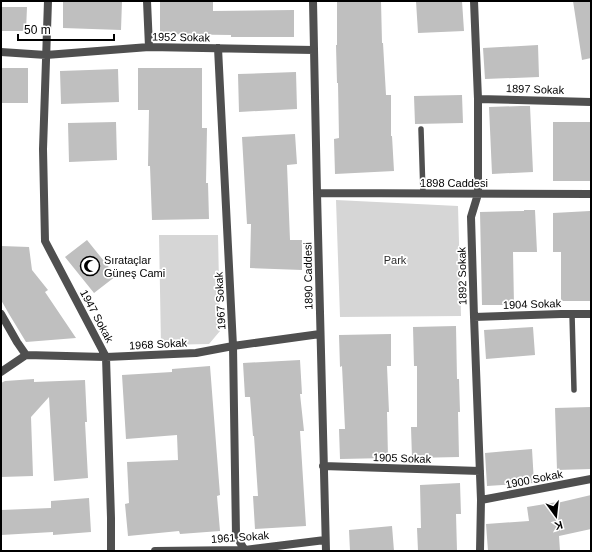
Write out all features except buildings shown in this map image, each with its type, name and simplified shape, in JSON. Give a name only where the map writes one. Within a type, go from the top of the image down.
[{"type":"street","name":"1947 Sokak","points":[[48,1],[43,149],[45,241],[106,357],[111,551]]},
{"type":"street","points":[[147,1],[149,47]]},
{"type":"street","name":"1890 Caddesi","points":[[313,1],[316,193],[326,551]]},
{"type":"street","name":"1892 Sokak","points":[[474,1],[478,99],[478,194],[472,217],[481,500],[480,551]]},
{"type":"street","name":"1952 Sokak","points":[[1,52],[46,55],[149,47],[314,50]]},
{"type":"street","name":"1967 Sokak","points":[[218,48],[233,346],[236,535],[245,550]]},
{"type":"street","name":"1897 Sokak","points":[[478,99],[591,102]]},
{"type":"street","name":"1898 Caddesi","points":[[316,193],[591,194]]},
{"type":"street","points":[[1,314],[26,356],[1,372]]},
{"type":"street","name":"1904 Sokak","points":[[474,317],[591,314]]},
{"type":"street","name":"1968 Sokak","points":[[26,356],[106,357],[196,353],[233,346],[320,334]]},
{"type":"street","name":"1905 Sokak","points":[[323,466],[480,471]]},
{"type":"street","name":"1900 Sokak","points":[[481,500],[591,479]]},
{"type":"street","name":"1961 Sokak","points":[[155,551],[245,550],[326,540]]},
{"type":"lane","points":[[421,129],[423,194]]},
{"type":"lane","points":[[572,314],[574,390]]},
{"type":"green space","name":"Park","points":[[336,200],[458,206],[461,316],[340,317]]},
{"type":"green space","points":[[159,235],[218,235],[220,331],[209,344],[161,345]]},
{"type":"place","name":"Sırataçlar Güneş Cami","points":[[90,266]]}]
